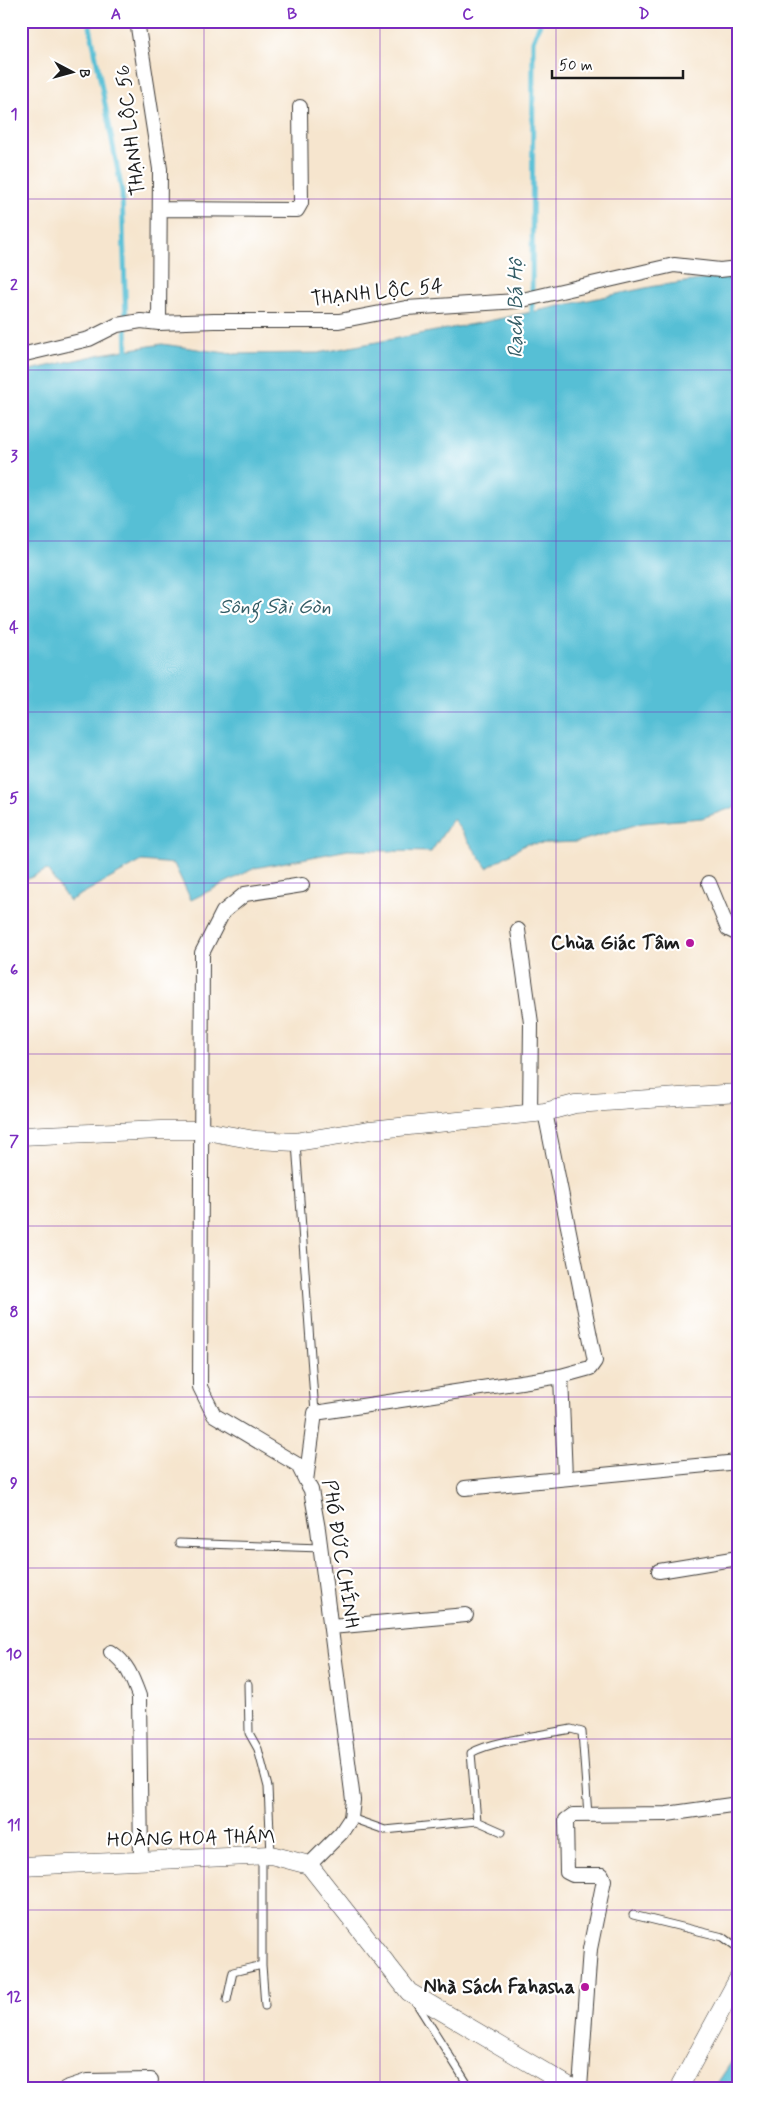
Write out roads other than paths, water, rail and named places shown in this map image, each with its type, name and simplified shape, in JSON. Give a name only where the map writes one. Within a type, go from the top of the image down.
[{"type":"street","name":"THẠNH LỘC 56","points":[[137,21],[160,169],[159,324]]},
{"type":"street","points":[[160,209],[297,210],[301,203],[300,107]]},
{"type":"street","name":"THẠNH LỘC 54","points":[[21,354],[89,340],[117,324],[137,322],[159,324],[214,321],[339,321],[406,308],[521,300],[674,265],[720,270],[738,268]]},
{"type":"street","points":[[709,883],[728,929],[738,934]]},
{"type":"street","points":[[302,885],[245,894],[223,912],[202,953],[200,1387],[214,1415],[298,1465],[306,1481]]},
{"type":"street","points":[[315,1413],[561,1376],[590,1368],[594,1361],[538,1113],[532,1023],[518,930]]},
{"type":"street","points":[[21,1136],[200,1130],[255,1140],[296,1142],[370,1130],[538,1113],[575,1104],[738,1093]]},
{"type":"street","points":[[561,1376],[565,1478]]},
{"type":"street","name":"PHÓ ĐỨC CHÍNH","points":[[315,1413],[306,1481],[311,1490],[321,1548],[354,1800],[351,1818]]},
{"type":"street","points":[[465,1488],[738,1462]]},
{"type":"street","points":[[659,1571],[738,1558]]},
{"type":"street","points":[[331,1627],[466,1615]]},
{"type":"street","points":[[111,1652],[121,1659],[131,1674],[138,1696],[141,1860]]},
{"type":"street","points":[[580,2088],[590,1949],[604,1880],[602,1875],[573,1875],[567,1872],[566,1820],[573,1816],[588,1815],[667,1814],[738,1804]]},
{"type":"street","points":[[351,1818],[341,1833],[309,1865],[409,1992],[572,2088]]},
{"type":"street","name":"HOÀNG HOA THÁM","points":[[21,1866],[266,1855],[309,1865]]},
{"type":"street","points":[[680,2088],[738,1979]]},
{"type":"street","points":[[66,2088],[87,2081],[151,2080]]},
{"type":"lane","name":"PHÓ ĐỨC CHÍNH","points":[[296,1142],[315,1413]]},
{"type":"lane","points":[[178,1543],[321,1548]]},
{"type":"lane","points":[[248,1684],[249,1733],[258,1749],[268,1786],[262,1965],[265,2006]]},
{"type":"lane","points":[[477,1822],[471,1753],[478,1749],[571,1729],[582,1732],[588,1815]]},
{"type":"lane","points":[[351,1818],[385,1830],[477,1822],[502,1832]]},
{"type":"lane","points":[[633,1915],[723,1937],[738,1948]]},
{"type":"lane","points":[[227,2000],[234,1972],[262,1965]]},
{"type":"lane","points":[[409,1992],[470,2088]]},
{"type":"water","name":"Sông Sài Gòn","points":[[738,275],[738,806],[702,818],[642,823],[577,842],[526,844],[487,868],[453,819],[431,852],[348,850],[255,868],[191,900],[174,864],[142,861],[69,901],[47,870],[21,882],[21,372],[107,353],[162,344],[233,354],[318,353],[484,322],[655,286]]},
{"type":"water","points":[[738,2052],[738,2088],[714,2088]]},
{"type":"waterway","points":[[89,21],[122,192],[127,355]]},
{"type":"waterway","name":"Rạch Bá Hộ","points":[[532,319],[533,41],[541,21]]},
{"type":"place","name":"Chùa Giác Tâm","points":[[690,943]]},
{"type":"place","name":"Nhà Sách Fahasha","points":[[585,1987]]}]
